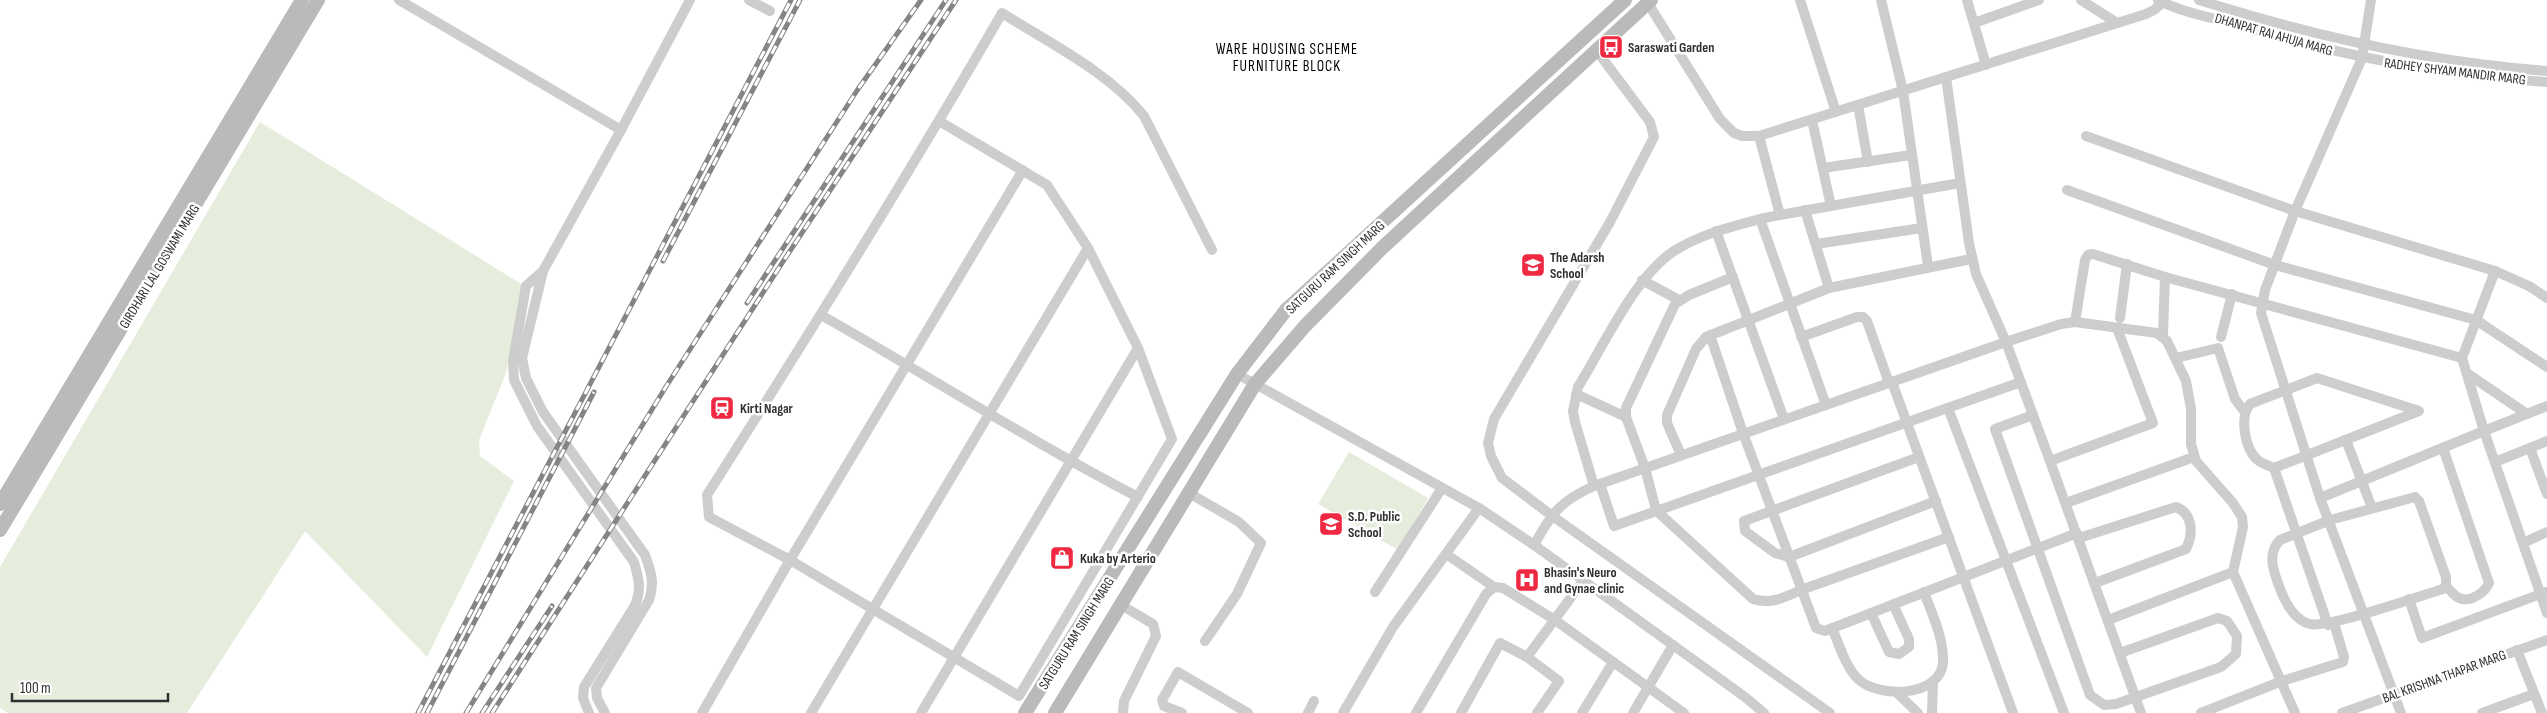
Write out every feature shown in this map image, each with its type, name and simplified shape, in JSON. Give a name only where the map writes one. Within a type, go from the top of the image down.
[{"type":"main road","name":"GIRDHARI LAL GOSWAMI MARG","points":[[0,504],[302,0]]},
{"type":"main road","name":"GIRDHARI LAL GOSWAMI MARG","points":[[0,530],[318,0]]},
{"type":"main road","name":"SATGURU RAM SINGH MARG","points":[[1028,708],[1237,374],[1286,310],[1626,0]]},
{"type":"main road","name":"SATGURU RAM SINGH MARG","points":[[1055,713],[1255,384],[1305,326],[1382,248],[1597,51],[1648,1]]},
{"type":"street","points":[[399,0],[620,130]]},
{"type":"street","points":[[602,711],[597,698],[596,688],[644,610],[653,589],[653,576],[645,555],[543,412],[531,391],[522,358],[543,271],[690,0]]},
{"type":"street","points":[[749,0],[770,11]]},
{"type":"street","points":[[1800,0],[1836,112]]},
{"type":"street","points":[[1881,0],[1903,92],[1928,266]]},
{"type":"street","points":[[1967,0],[1986,66]]},
{"type":"street","points":[[1974,23],[2039,0]]},
{"type":"street","points":[[2081,0],[2117,22]]},
{"type":"street","name":"DHANPAT RAI AHUJA MARG","points":[[2198,0],[2305,32],[2365,46]]},
{"type":"street","points":[[2371,0],[2362,58],[2295,211],[2262,302],[2262,323],[2320,498],[2396,694],[2401,713]]},
{"type":"street","points":[[1648,1],[1720,120],[1734,133],[1742,136],[1759,136],[2146,14],[2162,1]]},
{"type":"street","name":"DHANPAT RAI AHUJA MARG","points":[[2162,1],[2362,58]]},
{"type":"street","points":[[1028,708],[1019,696],[954,656],[872,610],[790,560],[709,517],[707,495],[821,315],[940,121],[1002,13],[1114,85],[1132,100],[1144,116],[1212,250]]},
{"type":"street","name":"RADHEY SHYAM MANDIR MARG","points":[[2365,46],[2453,61],[2547,71]]},
{"type":"street","points":[[1597,51],[1650,122],[1654,137],[1610,222],[1494,419],[1488,443],[1490,456],[1502,478],[1550,515],[1830,713]]},
{"type":"street","name":"RADHEY SHYAM MANDIR MARG","points":[[2362,58],[2470,75],[2547,82]]},
{"type":"street","points":[[1946,77],[1972,259],[2006,342],[2066,503],[2140,713]]},
{"type":"street","points":[[1858,105],[1868,162]]},
{"type":"street","points":[[1812,120],[1831,206]]},
{"type":"street","points":[[940,121],[1047,185],[1088,248],[1138,348],[1172,439],[1019,696]]},
{"type":"street","points":[[1759,136],[1780,215]]},
{"type":"street","points":[[2086,136],[2295,211],[2495,271],[2529,286],[2547,298]]},
{"type":"street","points":[[1822,168],[1912,155]]},
{"type":"street","points":[[702,713],[790,560],[1023,170]]},
{"type":"street","points":[[1960,183],[1760,219],[1716,231],[1674,251],[1658,263],[1642,280],[1576,394],[1573,411],[1575,422],[1597,485],[1614,526],[2021,382]]},
{"type":"street","points":[[2068,190],[2275,266],[2476,320],[2547,367]]},
{"type":"street","points":[[1805,210],[1829,288]]},
{"type":"street","points":[[1760,219],[1826,405]]},
{"type":"street","points":[[1816,244],[1922,228]]},
{"type":"street","points":[[1716,231],[1784,419]]},
{"type":"street","points":[[811,713],[1088,248]]},
{"type":"street","points":[[2074,322],[2085,260],[2088,255],[2098,255],[2165,277],[2462,358]]},
{"type":"street","points":[[1681,455],[1667,423],[1667,414],[1696,349],[1710,335],[1829,288],[1928,266],[1972,259]]},
{"type":"street","points":[[2050,460],[2153,423],[2118,323],[2127,264]]},
{"type":"street","points":[[543,271],[526,286],[513,362],[514,380],[537,426],[634,562],[640,580],[640,595],[587,682],[583,698],[589,713]]},
{"type":"street","points":[[2495,271],[2462,358],[2484,431],[2523,543],[2544,593],[2547,613]]},
{"type":"street","points":[[1733,276],[1679,300],[1626,408],[1626,417],[1658,511],[1753,599],[1764,603],[1778,600],[1948,537]]},
{"type":"street","points":[[2165,277],[2163,335],[2176,358],[2188,393],[2191,444],[2194,458],[2242,517],[2243,527],[2233,572],[2295,713]]},
{"type":"street","points":[[1642,280],[1679,300]]},
{"type":"street","points":[[2221,338],[2232,294]]},
{"type":"street","points":[[821,315],[989,412],[1069,461],[1138,497]]},
{"type":"street","points":[[1801,337],[1857,317],[1863,317],[1868,321],[2013,713]]},
{"type":"street","points":[[1534,544],[1550,515],[1567,498],[1597,485],[2060,324],[2074,322],[2118,323],[2163,335]]},
{"type":"street","points":[[1710,335],[1743,433],[1817,630],[1825,631],[2038,548],[2176,507],[2184,510],[2192,537],[2186,550],[2095,583]]},
{"type":"street","points":[[921,713],[1069,461],[1138,348]]},
{"type":"street","points":[[2176,358],[2218,348],[2235,399],[2244,411]]},
{"type":"street","points":[[1237,374],[1479,508],[1534,544],[1764,713]]},
{"type":"street","points":[[2468,374],[2527,414]]},
{"type":"street","points":[[2201,713],[2282,681],[2343,662],[2344,656],[2274,468],[2259,461],[2251,450],[2243,426],[2244,411],[2250,404],[2317,378],[2419,411],[2274,468]]},
{"type":"street","points":[[1576,394],[1626,417]]},
{"type":"street","points":[[2320,498],[2547,406]]},
{"type":"street","points":[[1948,408],[2064,713]]},
{"type":"street","points":[[2033,415],[1995,429],[2090,694],[2104,706],[2221,667],[2236,654],[2237,636],[2227,621],[2218,618],[2120,653]]},
{"type":"street","points":[[2346,440],[2372,508]]},
{"type":"street","points":[[2495,462],[2547,441]]},
{"type":"street","points":[[2442,448],[2489,583],[2486,590],[2476,596],[2462,599],[2454,595],[2446,586],[2446,577],[2418,499],[2410,498],[2330,520],[2280,540],[2274,546],[2272,564],[2284,598],[2300,619],[2308,624],[2331,624],[2446,586]]},
{"type":"street","points":[[2530,448],[2546,490]]},
{"type":"street","points":[[1919,457],[1744,521],[1745,531],[1775,553],[1789,557],[1936,502]]},
{"type":"street","points":[[2066,503],[2194,458]]},
{"type":"street","points":[[1375,592],[1442,488]]},
{"type":"street","points":[[1189,494],[1239,522],[1262,543],[1237,594],[1205,641]]},
{"type":"street","points":[[1347,712],[1393,627],[1479,508]]},
{"type":"street","points":[[2523,543],[2547,532]]},
{"type":"street","points":[[1446,554],[1494,587],[1503,588],[1554,620],[1684,713]]},
{"type":"street","points":[[2108,620],[2233,572]]},
{"type":"street","points":[[1526,657],[1584,581]]},
{"type":"street","points":[[1416,713],[1486,594],[1494,587]]},
{"type":"street","points":[[1924,592],[1942,641],[1943,664],[1933,681],[1932,713]]},
{"type":"street","points":[[2409,599],[2422,638],[2544,593]]},
{"type":"street","points":[[1871,613],[1889,652],[1899,654],[1909,647],[1909,639],[1893,604]]},
{"type":"street","points":[[1121,605],[1153,624],[1156,636],[1124,701],[1123,713]]},
{"type":"street","points":[[1832,628],[1848,664],[1857,678],[1872,689],[1896,692],[1914,691],[1933,681]]},
{"type":"street","name":"BAL KRISHNA THAPAR MARG","points":[[2345,712],[2547,640]]},
{"type":"street","points":[[1461,713],[1500,643],[1526,657],[1558,681],[1537,713]]},
{"type":"street","points":[[1633,713],[1673,645]]},
{"type":"street","points":[[2517,650],[2542,713]]},
{"type":"street","points":[[1582,713],[1613,662]]},
{"type":"street","points":[[1182,713],[1164,706],[1162,700],[1178,672],[1248,713]]},
{"type":"street","points":[[1896,692],[1918,713]]},
{"type":"street","points":[[2482,713],[2497,710],[2534,694]]},
{"type":"street","points":[[1308,713],[1314,701]]},
{"type":"green space","points":[[260,122],[523,285],[506,373],[479,440],[480,456],[514,481],[427,657],[305,531],[187,713],[8,713],[0,708],[0,567]]},
{"type":"green space","points":[[1349,452],[1428,498],[1398,550],[1318,504]]},
{"type":"railway","points":[[418,713],[791,0]]},
{"type":"railway","points":[[663,261],[800,0]]},
{"type":"railway","points":[[466,713],[667,385],[858,89],[921,0]]},
{"type":"railway","points":[[747,303],[946,0]]},
{"type":"railway","points":[[492,713],[786,257],[956,0]]},
{"type":"railway","points":[[427,713],[594,392]]},
{"type":"railway","points":[[482,713],[552,606]]},
{"type":"place","name":"Saraswati Garden","points":[[1611,47]]},
{"type":"place","name":"The Adarsh School","points":[[1533,265]]},
{"type":"place","name":"Kirti Nagar","points":[[722,408]]},
{"type":"place","name":"S.D. Public School","points":[[1331,524]]},
{"type":"place","name":"Kuka by Arterio","points":[[1062,558]]},
{"type":"place","name":"Bhasin's Neuro and Gynae clinic","points":[[1527,580]]},
{"type":"district","name":"WARE HOUSING SCHEME FURNITURE BLOCK","points":[[1287,58]]}]
